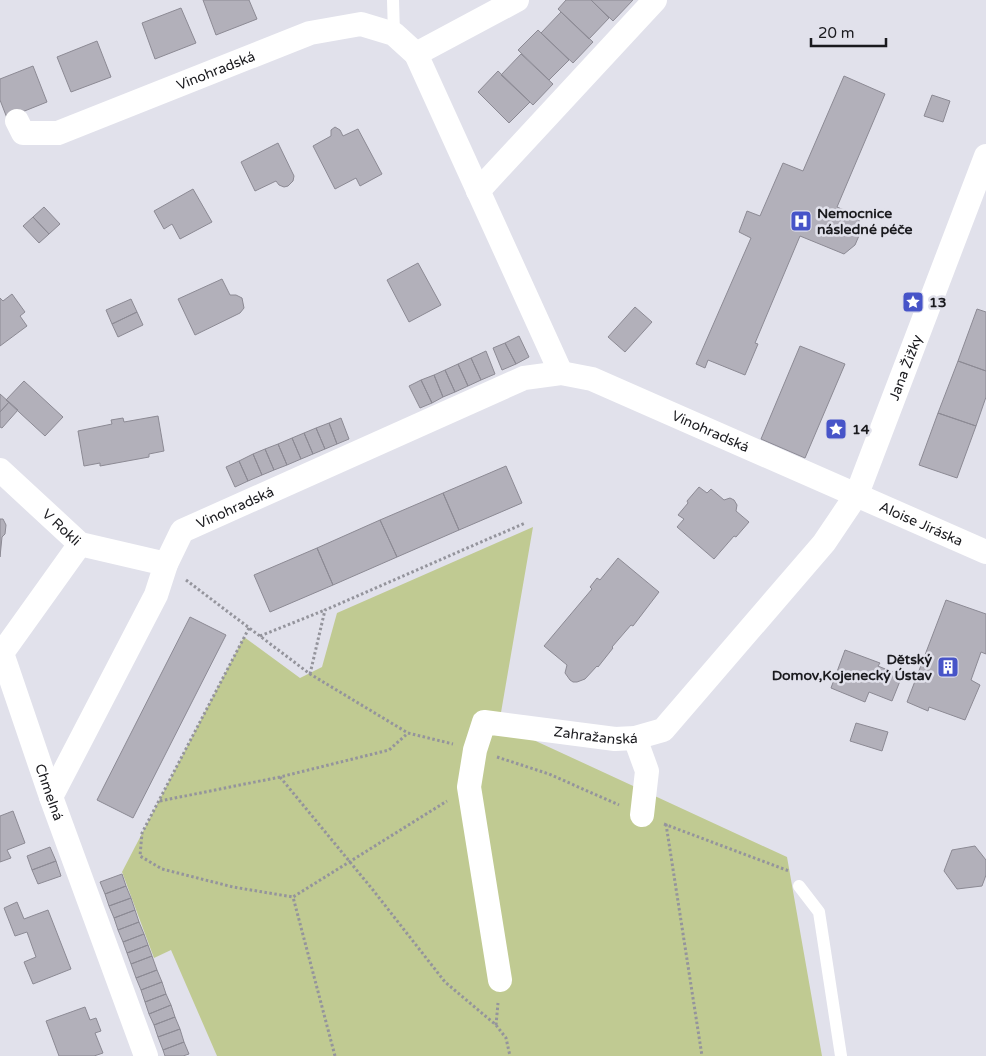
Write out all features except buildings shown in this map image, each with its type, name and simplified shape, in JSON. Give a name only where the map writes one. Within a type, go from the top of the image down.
[{"type":"street","points":[[416,54],[517,0]]},
{"type":"street","points":[[478,191],[655,0]]},
{"type":"street","name":"Vinohradská","points":[[17,121],[23,133],[58,133],[310,33],[361,24],[394,34],[416,54],[561,373]]},
{"type":"street","name":"Jana Žižky","points":[[857,494],[986,156]]},
{"type":"street","name":"Vinohradská","points":[[50,797],[156,595],[166,564],[182,531],[524,378],[561,373],[592,379],[857,494]]},
{"type":"street","name":"V Rokli","points":[[0,470],[80,544],[166,564]]},
{"type":"street","name":"Aloise Jiráska","points":[[857,494],[986,552]]},
{"type":"street","name":"Zahražanská","points":[[500,980],[469,788],[475,750],[484,722],[615,739],[635,738],[663,730],[824,543],[857,494]]},
{"type":"street","name":"Chmelná","points":[[80,544],[2,653],[50,797],[146,1056]]},
{"type":"street","points":[[635,738],[646,770],[642,815]]},
{"type":"lane","points":[[392,0],[394,34]]},
{"type":"lane","points":[[799,886],[819,912],[841,1056]]},
{"type":"path","points":[[260,636],[325,610],[525,523]]},
{"type":"path","points":[[166,564],[310,674],[408,733],[475,750]]},
{"type":"path","points":[[310,674],[325,610]]},
{"type":"path","points":[[249,628],[142,833],[140,856],[162,869],[233,887],[293,897],[469,788]]},
{"type":"path","points":[[159,802],[280,777],[389,750],[408,733]]},
{"type":"path","points":[[280,777],[445,982],[496,1025],[506,1038],[510,1056]]},
{"type":"path","points":[[666,824],[702,1056]]},
{"type":"path","points":[[293,897],[336,1056]]},
{"type":"green space","points":[[533,527],[499,724],[787,857],[822,1056],[217,1056],[171,950],[154,958],[122,872],[244,637],[300,678],[322,667],[337,613]]},
{"type":"place","name":"Nemocnice následné péče","points":[[801,221]]},
{"type":"place","name":"13","points":[[913,302]]},
{"type":"place","name":"14","points":[[836,429]]},
{"type":"place","name":"Dětský Domov,Kojenecký Ústav","points":[[948,667]]}]
